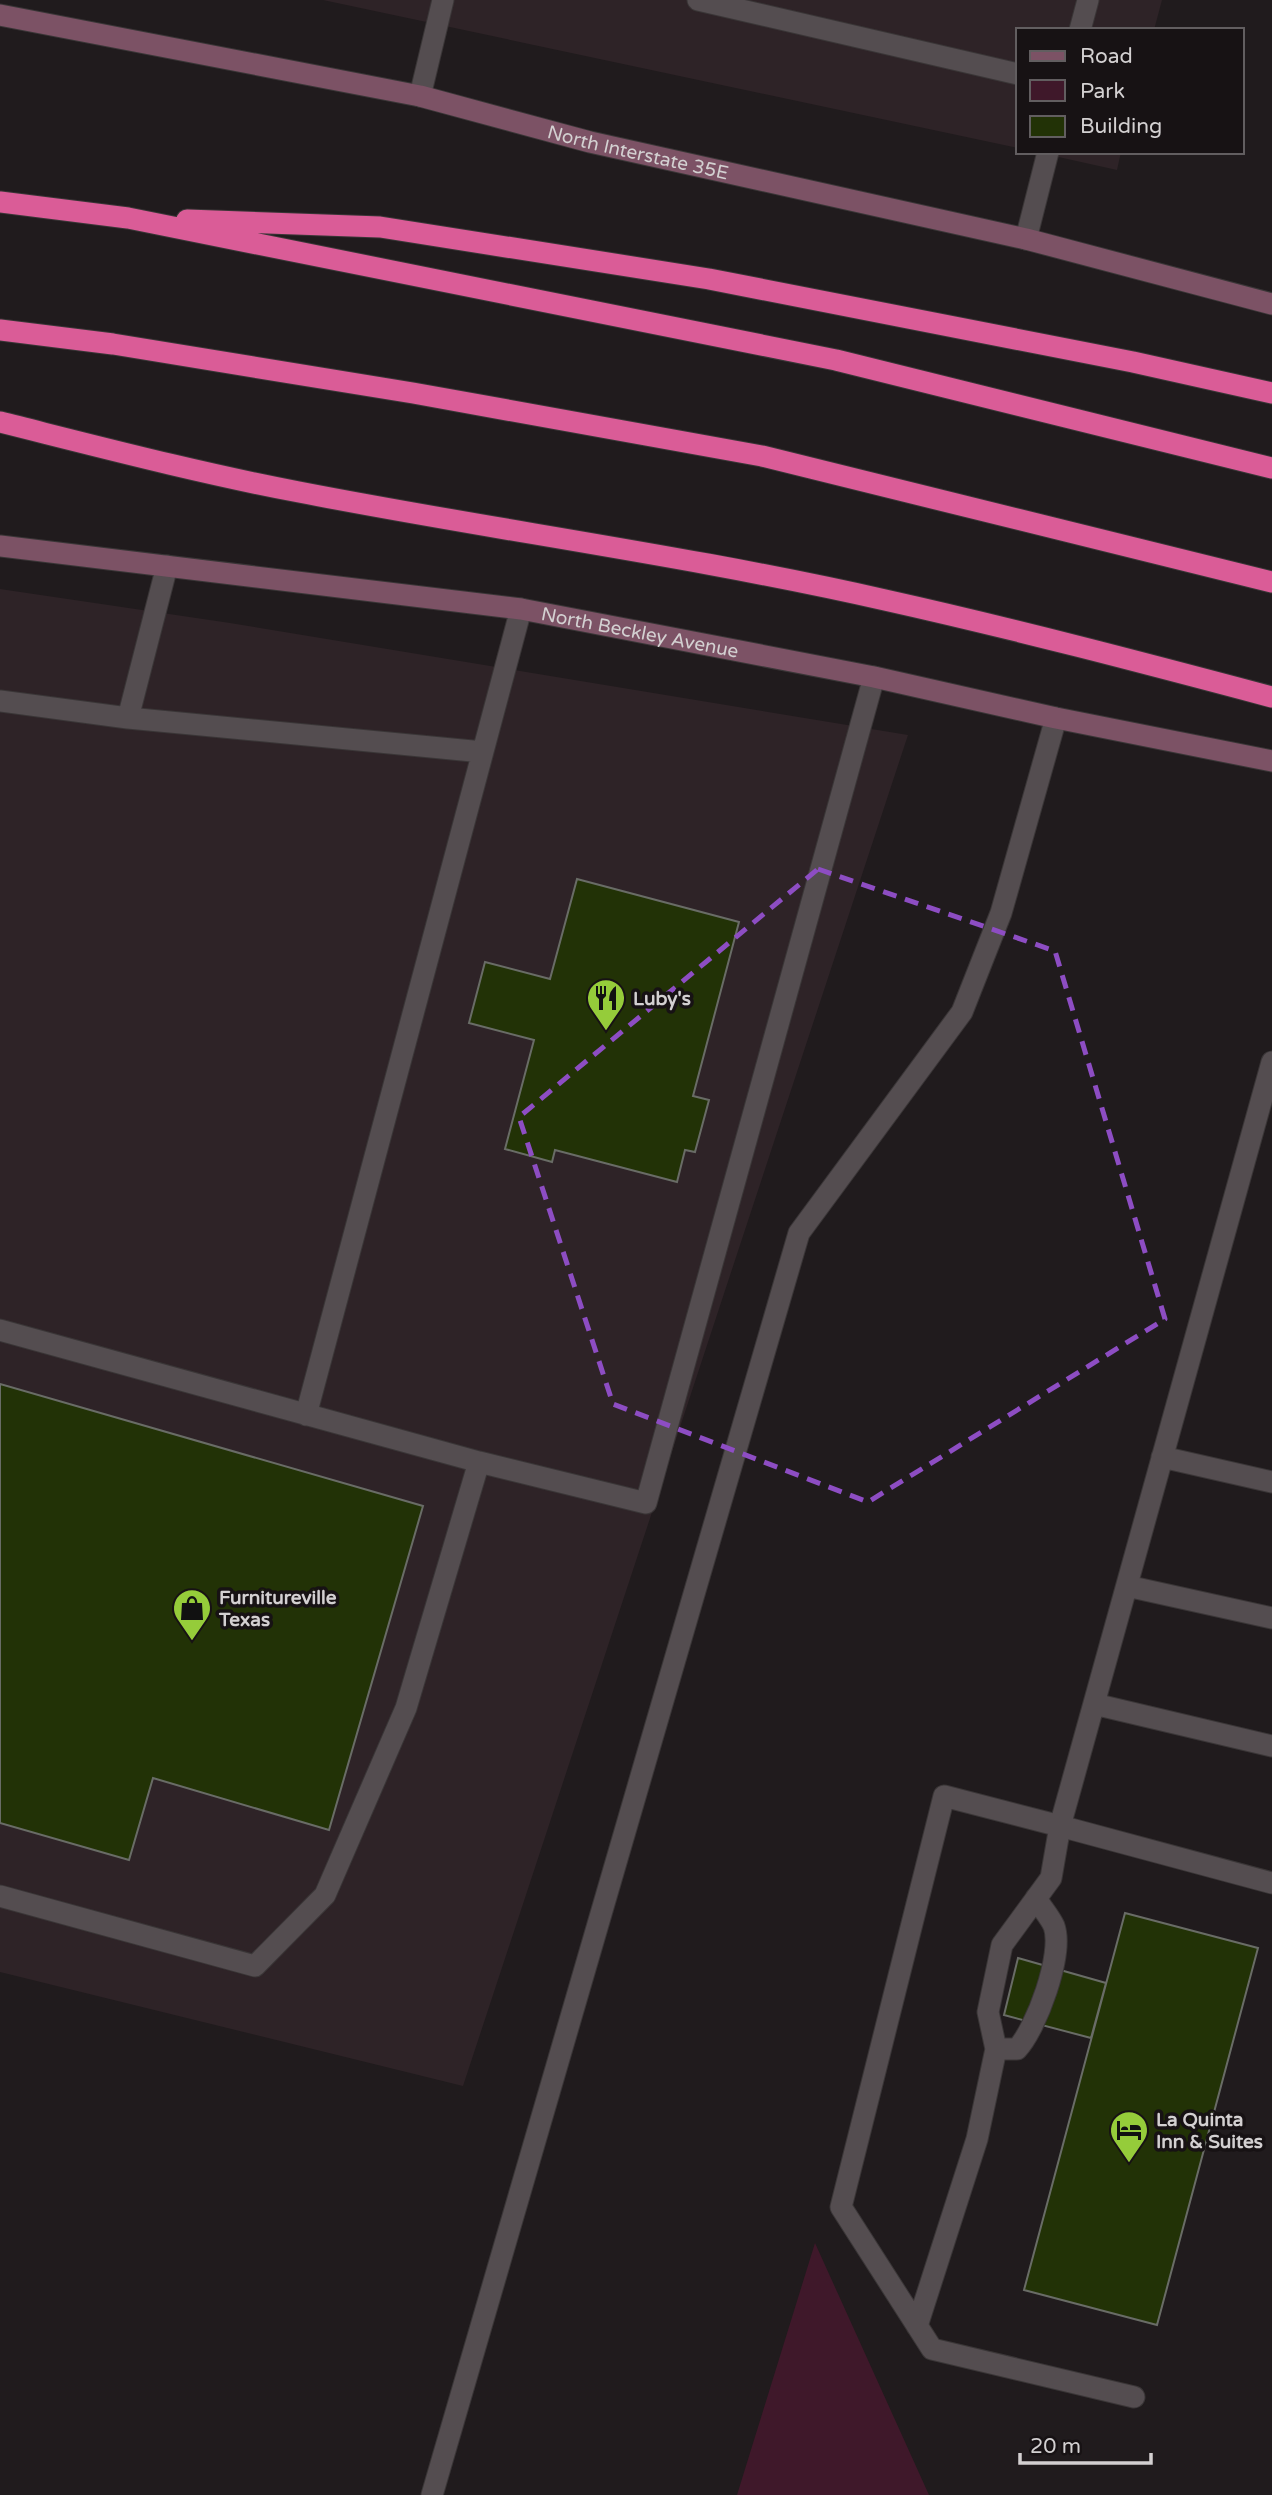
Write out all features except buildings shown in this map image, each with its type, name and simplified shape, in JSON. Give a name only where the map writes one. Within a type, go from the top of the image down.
[{"type":"highway","points":[[0,202],[128,218],[836,360],[1272,468]]},
{"type":"highway","points":[[128,218],[380,227],[709,279],[1133,362],[1272,393]]},
{"type":"highway","points":[[0,330],[113,344],[413,393],[762,456],[1272,582]]},
{"type":"highway","points":[[0,422],[208,474],[641,551],[884,599],[1128,658],[1272,697]]},
{"type":"main road","name":"North Interstate 35E","points":[[0,15],[420,96],[590,142],[1026,239],[1272,304]]},
{"type":"main road","name":"North Beckley Avenue","points":[[0,546],[521,609],[874,677],[1056,718],[1272,761]]},
{"type":"lane","points":[[420,96],[443,0]]},
{"type":"lane","points":[[698,0],[743,4],[1016,73]]},
{"type":"lane","points":[[1081,28],[1088,0]]},
{"type":"lane","points":[[1026,239],[1047,154]]},
{"type":"lane","points":[[128,718],[167,566]]},
{"type":"lane","points":[[306,1415],[521,609]]},
{"type":"lane","points":[[0,1330],[479,1462],[646,1503],[874,677]]},
{"type":"lane","points":[[0,701],[128,718],[483,752]]},
{"type":"lane","points":[[432,2495],[799,1233],[962,1012],[1001,913],[1056,718]]},
{"type":"lane","points":[[917,2326],[977,2139],[996,2049],[988,2012],[1002,1945],[1051,1878],[1060,1826],[1272,1062]]},
{"type":"lane","points":[[1162,1457],[1272,1482]]},
{"type":"lane","points":[[0,1896],[255,1966],[326,1895],[406,1708],[479,1462]]},
{"type":"lane","points":[[1127,1586],[1272,1618]]},
{"type":"lane","points":[[1094,1704],[1272,1746]]},
{"type":"lane","points":[[1134,2397],[932,2349],[841,2207],[944,1796],[1272,1884]]},
{"type":"lane","points":[[996,2049],[1017,2049],[1030,2035],[1057,1952],[1054,1927],[1036,1898]]},
{"type":"highlighted area","points":[[818,869],[1055,951],[1165,1319],[868,1502],[613,1404],[519,1117]]},
{"type":"shaded area","points":[[323,0],[1162,0],[1155,28],[1016,28],[1016,148]]},
{"type":"shaded area","points":[[1045,154],[1121,154],[1117,170]]},
{"type":"shaded area","points":[[0,589],[230,623],[908,735],[463,2086],[0,1972]]},
{"type":"green space","points":[[815,2243],[929,2495],[737,2495]]},
{"type":"place","name":"Luby's","points":[[606,1032]]},
{"type":"place","name":"Furnitureville Texas","points":[[192,1642]]},
{"type":"place","name":"La Quinta Inn & Suites","points":[[1129,2164]]}]
